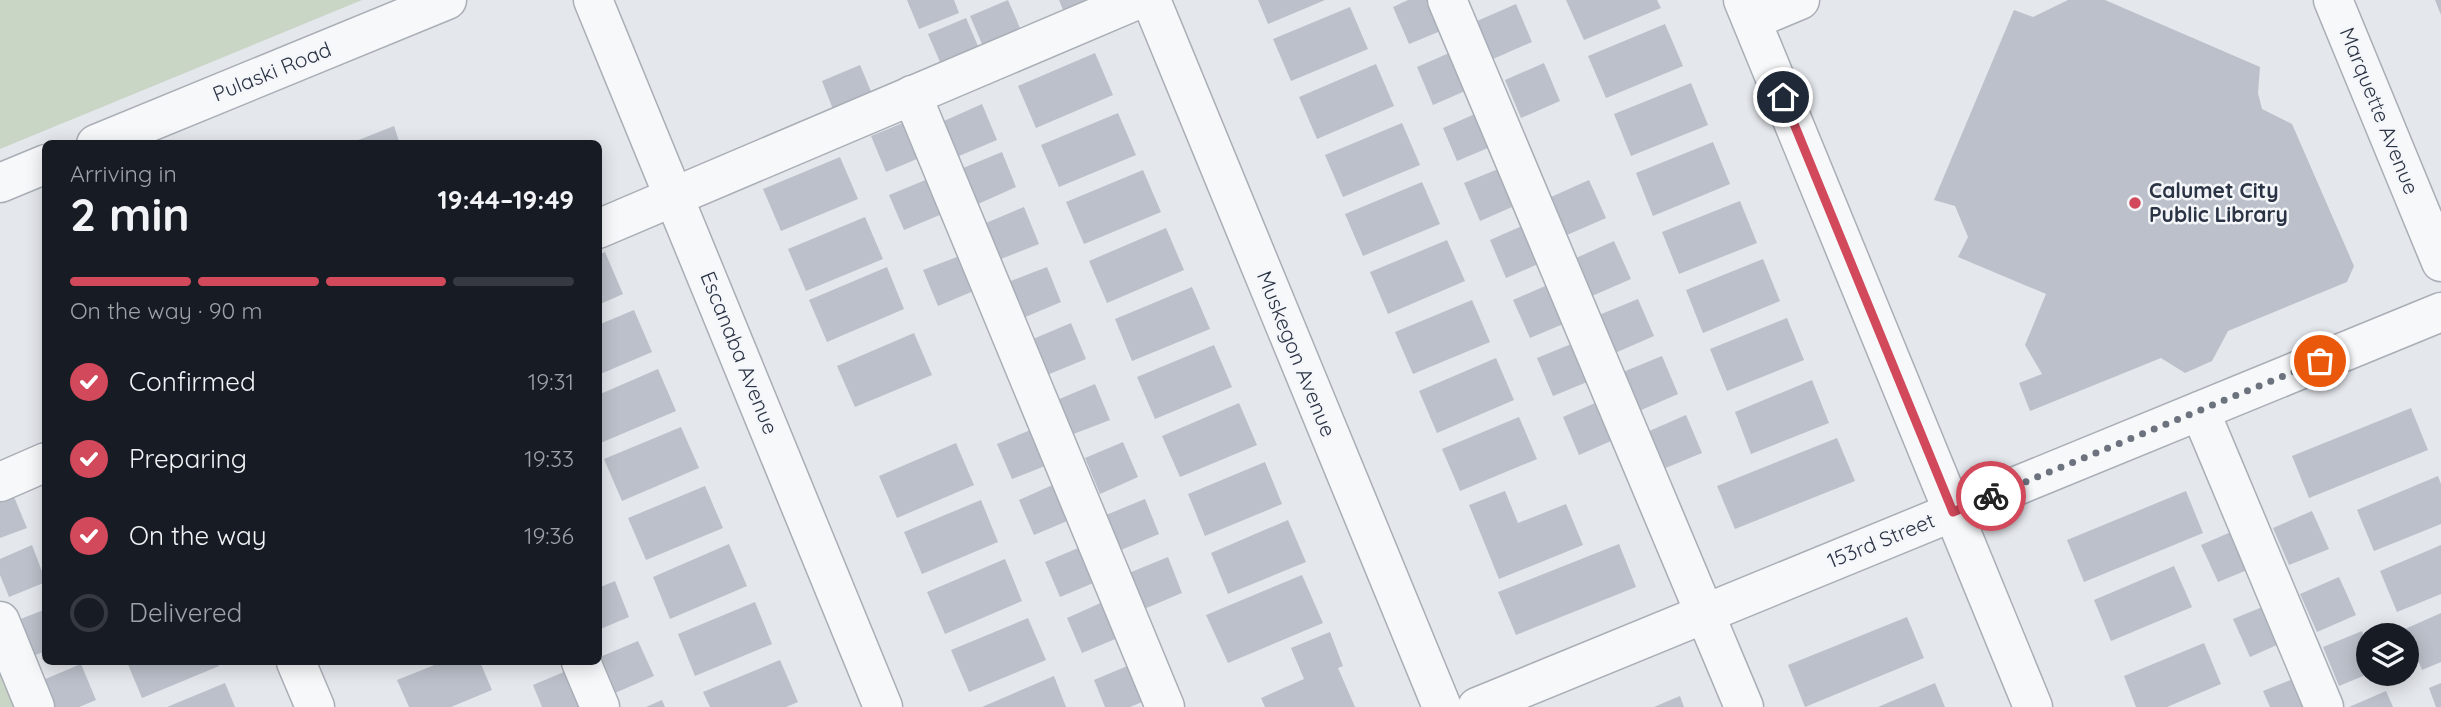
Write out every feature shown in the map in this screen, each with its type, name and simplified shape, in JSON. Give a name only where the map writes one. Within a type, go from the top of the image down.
[{"type":"street","name":"Pulaski Road","points":[[106,140],[447,0]]},
{"type":"street","name":"Escanaba Avenue","points":[[593,0],[883,707]]},
{"type":"street","points":[[602,227],[1137,0]]},
{"type":"street","name":"Muskegon Avenue","points":[[1151,0],[1442,707]]},
{"type":"street","points":[[1447,0],[1744,707]]},
{"type":"street","points":[[1800,0],[1747,10],[2033,707]]},
{"type":"street","name":"Marquette Avenue","points":[[2333,0],[2441,261]]},
{"type":"street","points":[[912,95],[1165,707]]},
{"type":"street","points":[[0,183],[42,166]]},
{"type":"street","name":"153rd Street","points":[[1477,707],[2441,312]]},
{"type":"street","points":[[2200,411],[2324,707]]},
{"type":"street","points":[[0,482],[42,464]]},
{"type":"street","points":[[0,621],[35,707]]},
{"type":"street","points":[[297,665],[315,707]]},
{"type":"street","points":[[582,665],[600,707]]},
{"type":"green space","points":[[0,0],[362,0],[0,149]]},
{"type":"green space","points":[[0,621],[35,707],[0,707]]},
{"type":"building","points":[[907,0],[954,0],[959,13],[919,29]]},
{"type":"building","points":[[1008,0],[1023,35],[985,51],[970,16]]},
{"type":"building","points":[[1059,0],[1107,0],[1066,17]]},
{"type":"building","points":[[1258,0],[1325,0],[1268,24]]},
{"type":"building","points":[[1408,0],[1436,0],[1448,28],[1409,44],[1393,7]]},
{"type":"building","points":[[1566,0],[1657,0],[1661,8],[1584,40]]},
{"type":"building","name":"Calumet City Public Library","points":[[2068,0],[2105,0],[2260,67],[2258,93],[2262,109],[2292,124],[2354,266],[2347,282],[2228,331],[2212,361],[2185,373],[2161,358],[2030,411],[2019,383],[2042,374],[2025,345],[2046,294],[1958,257],[1968,237],[1955,206],[1934,200],[2014,10],[2033,17]]},
{"type":"building","points":[[2435,0],[2441,0],[2441,15]]},
{"type":"building","points":[[1516,4],[1532,42],[1493,59],[1477,21]]},
{"type":"building","points":[[1350,7],[1368,49],[1291,81],[1273,39]]},
{"type":"building","points":[[966,18],[981,53],[943,69],[928,34]]},
{"type":"building","points":[[1665,24],[1683,66],[1606,98],[1588,56]]},
{"type":"building","points":[[1456,50],[1472,88],[1433,105],[1417,67]]},
{"type":"building","points":[[1095,53],[1113,95],[1036,128],[1018,86]]},
{"type":"building","points":[[1544,63],[1560,101],[1521,118],[1505,80]]},
{"type":"building","points":[[1376,64],[1394,106],[1317,139],[1299,97]]},
{"type":"building","points":[[860,65],[875,101],[836,117],[822,81]]},
{"type":"building","points":[[1691,83],[1708,125],[1631,156],[1614,114]]},
{"type":"building","points":[[982,104],[997,140],[959,156],[944,121]]},
{"type":"building","points":[[1482,111],[1495,145],[1457,161],[1443,128]]},
{"type":"building","points":[[1118,113],[1136,155],[1059,187],[1041,145]]},
{"type":"building","points":[[910,120],[924,156],[886,172],[871,136]]},
{"type":"building","points":[[1402,123],[1420,165],[1343,197],[1325,155]]},
{"type":"building","points":[[394,126],[399,140],[359,140]]},
{"type":"building","points":[[1713,142],[1730,184],[1653,216],[1636,173]]},
{"type":"building","points":[[1002,152],[1016,187],[978,204],[963,168]]},
{"type":"building","points":[[840,157],[858,199],[781,231],[763,189]]},
{"type":"building","points":[[1503,167],[1519,204],[1480,221],[1464,183]]},
{"type":"building","points":[[1143,170],[1161,212],[1084,244],[1066,202]]},
{"type":"building","points":[[928,179],[942,214],[904,230],[889,195]]},
{"type":"building","points":[[1589,180],[1606,218],[1567,235],[1551,197]]},
{"type":"building","points":[[1422,182],[1440,224],[1363,256],[1345,214]]},
{"type":"building","points":[[1740,201],[1757,243],[1679,274],[1662,232]]},
{"type":"building","points":[[1024,207],[1039,244],[1001,259],[986,223]]},
{"type":"building","points":[[865,217],[883,259],[806,291],[788,249]]},
{"type":"building","points":[[1529,223],[1545,261],[1506,278],[1490,240]]},
{"type":"building","points":[[1166,228],[1184,270],[1107,303],[1089,261]]},
{"type":"building","points":[[1447,240],[1465,281],[1388,314],[1370,272]]},
{"type":"building","points":[[1614,241],[1631,279],[1592,296],[1576,258]]},
{"type":"building","points":[[605,252],[623,294],[602,303],[602,253]]},
{"type":"building","points":[[962,255],[976,290],[938,306],[923,270]]},
{"type":"building","points":[[1763,259],[1780,301],[1703,333],[1686,290]]},
{"type":"building","points":[[887,267],[904,309],[827,342],[809,300]]},
{"type":"building","points":[[1047,267],[1061,302],[1023,318],[1008,282]]},
{"type":"building","points":[[1552,283],[1568,322],[1530,338],[1513,300]]},
{"type":"building","points":[[1192,287],[1210,329],[1132,361],[1115,319]]},
{"type":"building","points":[[1638,299],[1654,336],[1615,353],[1599,315]]},
{"type":"building","points":[[1472,300],[1490,342],[1413,374],[1395,332]]},
{"type":"building","points":[[634,310],[652,352],[602,373],[602,323]]},
{"type":"building","points":[[1787,318],[1804,360],[1727,391],[1710,349]]},
{"type":"building","points":[[1071,323],[1086,359],[1047,375],[1033,339]]},
{"type":"building","points":[[914,333],[932,375],[855,407],[837,366]]},
{"type":"building","points":[[1576,342],[1592,380],[1553,396],[1537,358]]},
{"type":"building","points":[[1214,345],[1232,387],[1155,419],[1137,377]]},
{"type":"building","points":[[1662,356],[1678,394],[1639,411],[1623,372]]},
{"type":"building","points":[[1496,358],[1514,400],[1437,433],[1419,391]]},
{"type":"building","points":[[658,369],[676,411],[602,442],[602,393]]},
{"type":"building","points":[[1812,380],[1829,423],[1751,454],[1735,412]]},
{"type":"building","points":[[1095,384],[1110,420],[1071,435],[1057,400]]},
{"type":"building","points":[[1602,400],[1618,438],[1579,455],[1563,417]]},
{"type":"building","points":[[1239,403],[1257,445],[1180,477],[1162,436]]},
{"type":"building","points":[[2411,408],[2428,450],[2309,498],[2292,456]]},
{"type":"building","points":[[1686,415],[1702,453],[1663,469],[1647,432]]},
{"type":"building","points":[[1519,417],[1537,459],[1460,491],[1442,449]]},
{"type":"building","points":[[681,427],[699,468],[622,501],[604,459]]},
{"type":"building","points":[[1035,428],[1050,464],[1012,479],[997,444]]},
{"type":"building","points":[[1837,438],[1855,481],[1735,529],[1717,486]]},
{"type":"building","points":[[1123,442],[1138,477],[1100,494],[1085,458]]},
{"type":"building","points":[[956,443],[974,485],[897,518],[879,476]]},
{"type":"building","points":[[1265,462],[1282,504],[1205,536],[1188,494]]},
{"type":"building","points":[[2438,476],[2441,484],[2441,524],[2374,551],[2357,510]]},
{"type":"building","points":[[1057,483],[1072,519],[1034,535],[1019,500]]},
{"type":"building","points":[[705,486],[723,528],[646,560],[628,518]]},
{"type":"building","points":[[1505,491],[1518,523],[1566,504],[1583,545],[1499,579],[1469,505]]},
{"type":"building","points":[[2186,491],[2203,533],[2084,582],[2067,540]]},
{"type":"building","points":[[12,492],[27,528],[0,538],[0,497]]},
{"type":"building","points":[[1145,499],[1159,534],[1121,550],[1106,515]]},
{"type":"building","points":[[981,500],[998,542],[922,574],[904,532]]},
{"type":"building","points":[[2312,511],[2329,549],[2289,565],[2273,528]]},
{"type":"building","points":[[1288,520],[1306,562],[1228,594],[1211,553]]},
{"type":"building","points":[[2240,528],[2257,566],[2218,582],[2201,545]]},
{"type":"building","points":[[729,544],[747,586],[670,619],[653,577]]},
{"type":"building","points":[[1619,544],[1636,587],[1516,635],[1498,592]]},
{"type":"building","points":[[32,545],[42,571],[42,584],[9,597],[0,575],[0,559]]},
{"type":"building","points":[[2441,545],[2441,594],[2397,612],[2380,571]]},
{"type":"building","points":[[1083,546],[1098,581],[1060,597],[1045,562]]},
{"type":"building","points":[[1168,557],[1182,593],[1144,609],[1129,573]]},
{"type":"building","points":[[1005,559],[1022,601],[945,634],[927,592]]},
{"type":"building","points":[[2174,566],[2192,607],[2111,641],[2094,600]]},
{"type":"building","points":[[1302,575],[1323,623],[1228,663],[1206,615]]},
{"type":"building","points":[[2339,577],[2356,615],[2317,632],[2300,594]]},
{"type":"building","points":[[615,581],[629,617],[602,628],[602,586]]},
{"type":"building","points":[[1105,601],[1120,637],[1082,653],[1067,618]]},
{"type":"building","points":[[755,602],[772,644],[695,676],[678,634]]},
{"type":"building","points":[[2272,603],[2288,640],[2250,657],[2233,619]]},
{"type":"building","points":[[42,611],[42,653],[33,656],[18,620]]},
{"type":"building","points":[[2441,613],[2441,662],[2422,670],[2419,663],[2418,623]]},
{"type":"building","points":[[1907,617],[1924,658],[1805,707],[1788,665]]},
{"type":"building","points":[[1028,618],[1046,660],[969,692],[951,650]]},
{"type":"building","points":[[1330,632],[1343,666],[1338,668],[1355,707],[1265,707],[1261,698],[1304,679],[1291,648]]},
{"type":"building","points":[[2356,633],[2356,679],[2339,686],[2323,647]]},
{"type":"building","points":[[638,641],[654,676],[615,693],[602,656]]},
{"type":"building","points":[[2204,643],[2221,684],[2167,707],[2136,707],[2124,676]]},
{"type":"building","points":[[780,660],[798,702],[786,707],[710,707],[703,692]]},
{"type":"building","points":[[1132,664],[1147,700],[1130,707],[1105,707],[1094,680]]},
{"type":"building","points":[[81,665],[96,700],[79,707],[54,707],[43,680]]},
{"type":"building","points":[[128,665],[219,666],[142,698]]},
{"type":"building","points":[[434,665],[481,665],[492,690],[451,707],[409,707],[397,680]]},
{"type":"building","points":[[571,669],[580,707],[542,707],[533,685]]},
{"type":"building","points":[[2303,675],[2316,707],[2270,707],[2263,691]]},
{"type":"building","points":[[1054,676],[1066,707],[982,707]]},
{"type":"building","points":[[225,683],[235,707],[167,707]]},
{"type":"building","points":[[1935,683],[1945,707],[1878,707]]},
{"type":"building","points":[[2441,683],[2441,707],[2436,707],[2429,688]]},
{"type":"building","points":[[2386,691],[2393,707],[2349,707]]},
{"type":"building","points":[[1680,696],[1684,707],[1654,707]]},
{"type":"building","points":[[662,700],[665,707],[646,707]]},
{"type":"way so far","points":[[1991,496],[2320,361]]},
{"type":"place","name":"Calumet City Public Library","points":[[2135,203]]},
{"type":"route","points":[[1783,97],[1953,512],[1991,496]]}]
